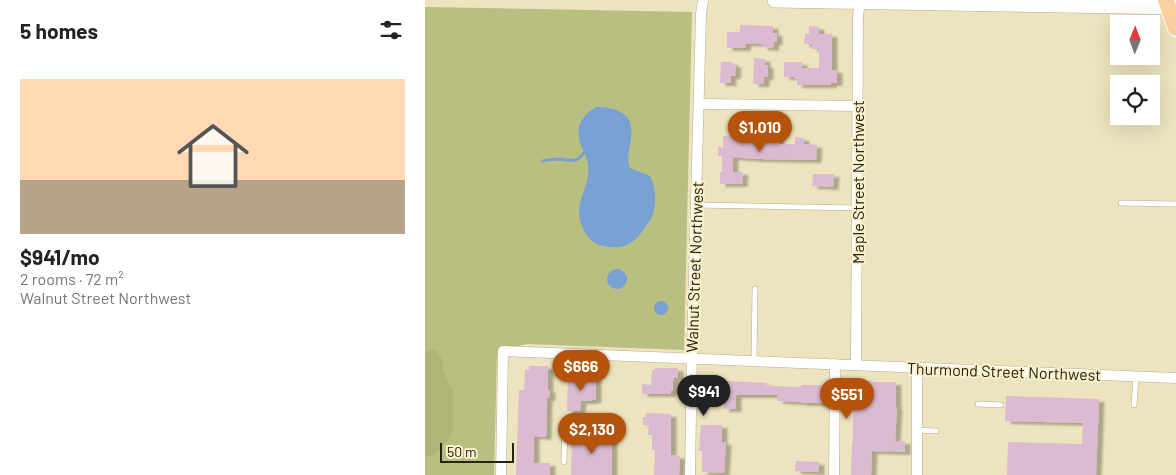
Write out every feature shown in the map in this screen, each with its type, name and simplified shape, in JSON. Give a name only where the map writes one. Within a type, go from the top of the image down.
[{"type":"main road","points":[[775,0],[1171,4],[1176,28]]},
{"type":"street","name":"Walnut Street Northwest","points":[[690,475],[701,14],[703,0]]},
{"type":"street","name":"Maple Street Northwest","points":[[856,365],[858,17],[860,1]]},
{"type":"street","points":[[699,104],[858,106]]},
{"type":"street","name":"Thurmond Street Northwest","points":[[501,475],[503,351],[1176,378]]},
{"type":"street","points":[[834,475],[835,364]]},
{"type":"street","points":[[917,367],[917,475]]},
{"type":"lane","points":[[1121,203],[1176,204]]},
{"type":"lane","points":[[696,205],[857,208]]},
{"type":"lane","points":[[754,361],[755,289]]},
{"type":"lane","points":[[1134,405],[1136,376]]},
{"type":"lane","points":[[978,404],[1001,405]]},
{"type":"lane","points":[[564,462],[565,429],[617,430]]},
{"type":"lane","points":[[917,430],[936,431]]},
{"type":"green space","points":[[425,7],[692,12],[684,350],[528,344],[500,349],[497,356],[494,475],[425,475]]},
{"type":"green space","points":[[435,349],[443,361],[443,370],[453,390],[453,424],[452,434],[435,455],[425,457],[425,352]]},
{"type":"water","points":[[596,107],[616,110],[628,118],[631,125],[628,161],[630,168],[650,176],[655,191],[655,206],[651,218],[637,238],[630,244],[623,246],[608,247],[594,243],[585,232],[579,215],[581,199],[588,176],[588,168],[580,142],[579,126],[587,113]]},
{"type":"water","points":[[617,269],[624,272],[627,279],[624,286],[617,289],[610,286],[607,279],[610,272]]},
{"type":"water","points":[[658,301],[664,301],[668,308],[664,315],[658,315],[654,311],[654,305]]},
{"type":"building","points":[[740,25],[773,26],[773,33],[777,33],[777,42],[774,42],[773,48],[762,47],[762,44],[746,43],[745,48],[727,48],[727,32],[740,32]]},
{"type":"building","points":[[809,26],[819,27],[819,34],[832,34],[832,70],[837,70],[837,83],[831,83],[831,85],[797,85],[797,79],[794,79],[794,77],[784,77],[784,62],[802,62],[802,68],[819,68],[819,50],[812,49],[812,44],[804,44],[805,34],[809,34]]},
{"type":"building","points":[[754,58],[765,59],[765,65],[768,65],[768,77],[764,77],[764,84],[753,84]]},
{"type":"building","points":[[721,62],[732,62],[732,64],[736,65],[735,76],[731,76],[731,83],[720,83]]},
{"type":"building","points":[[723,136],[779,137],[779,144],[795,144],[795,137],[804,138],[804,144],[817,145],[816,160],[733,157],[733,172],[743,172],[742,184],[720,184],[722,156],[718,156],[718,146],[723,148]]},
{"type":"building","points":[[813,174],[834,174],[833,187],[812,186]]},
{"type":"building","points":[[529,366],[548,366],[550,398],[547,398],[546,437],[534,436],[534,463],[550,463],[550,475],[516,475],[519,390],[524,390],[525,369],[529,370]]},
{"type":"building","points":[[655,368],[678,368],[678,378],[674,377],[671,394],[642,394],[642,384],[651,385],[652,370],[655,370]]},
{"type":"building","points":[[584,377],[596,377],[596,400],[581,401],[580,411],[567,411],[568,378],[584,379]]},
{"type":"building","points":[[702,380],[767,383],[766,386],[801,387],[801,385],[823,385],[823,403],[777,401],[778,395],[736,395],[736,409],[724,409],[724,400],[701,399]]},
{"type":"building","points":[[853,380],[896,382],[895,441],[905,441],[905,452],[872,451],[871,475],[851,475]]},
{"type":"building","points":[[1006,396],[1099,399],[1096,475],[1007,475],[1008,442],[1082,444],[1083,423],[1005,421]]},
{"type":"building","points":[[646,413],[671,414],[671,455],[680,456],[679,475],[654,475],[655,450],[652,450],[652,435],[648,435],[649,425],[643,425],[643,417],[646,417]]},
{"type":"building","points":[[701,425],[722,425],[722,442],[726,442],[724,473],[702,472],[702,451],[699,451]]},
{"type":"building","points":[[572,435],[612,435],[612,475],[571,475]]},
{"type":"building","points":[[796,461],[819,462],[819,472],[795,471]]},
{"type":"waterway","points":[[543,161],[559,159],[576,160],[584,152]]}]
